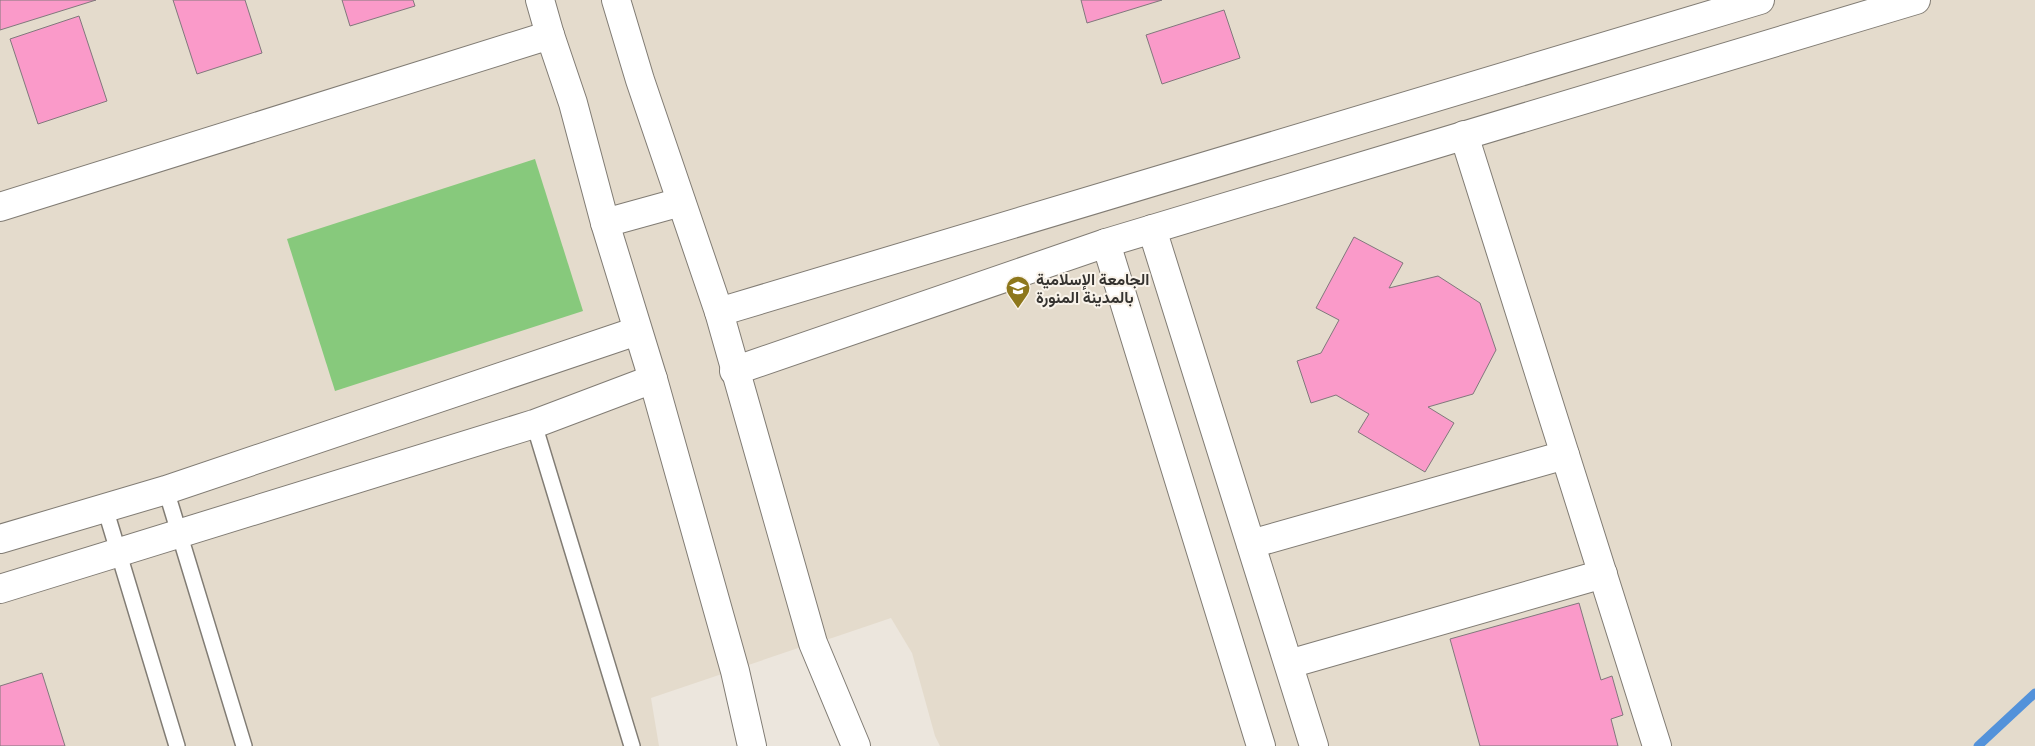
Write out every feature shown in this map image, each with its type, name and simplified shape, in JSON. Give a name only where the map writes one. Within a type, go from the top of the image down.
[{"type":"street","points":[[540,0],[573,103],[605,223],[653,379],[735,671],[752,746]]},
{"type":"street","points":[[616,0],[640,80],[719,312],[734,371],[813,643],[856,746]]},
{"type":"street","points":[[719,312],[1760,0]]},
{"type":"street","points":[[734,371],[1106,243],[1916,0]]},
{"type":"street","points":[[0,208],[550,34]]},
{"type":"street","points":[[1464,136],[1657,746]]},
{"type":"street","points":[[605,223],[681,202]]},
{"type":"street","points":[[1152,229],[1314,746]]},
{"type":"street","points":[[1106,243],[1261,746]]},
{"type":"street","points":[[0,539],[166,490],[637,331]]},
{"type":"street","points":[[0,589],[534,424],[653,379]]},
{"type":"street","points":[[1251,544],[1565,455]]},
{"type":"street","points":[[1289,664],[1603,574]]},
{"type":"lane","points":[[534,424],[632,746]]},
{"type":"lane","points":[[166,490],[244,746]]},
{"type":"lane","points":[[105,508],[176,746]]},
{"type":"shaded area","name":"الجامعة الإسلامية بالمدينة المنورة","points":[[0,0],[2035,0],[2035,746],[940,746],[935,736],[912,653],[891,618],[651,698],[659,746],[0,746]]},
{"type":"green space","points":[[535,159],[583,311],[335,391],[287,239]]},
{"type":"building","points":[[0,0],[96,0],[0,30]]},
{"type":"building","points":[[173,0],[245,0],[262,53],[197,74]]},
{"type":"building","points":[[342,0],[413,0],[415,6],[350,26]]},
{"type":"building","points":[[1081,0],[1162,0],[1087,23]]},
{"type":"building","points":[[1224,10],[1240,58],[1162,84],[1146,35]]},
{"type":"building","points":[[79,16],[107,101],[38,124],[10,39]]},
{"type":"building","points":[[1354,237],[1403,263],[1389,288],[1438,276],[1480,303],[1496,350],[1473,394],[1428,407],[1454,423],[1425,472],[1358,432],[1369,414],[1336,395],[1311,403],[1297,361],[1321,353],[1339,320],[1316,308]]},
{"type":"building","points":[[1579,603],[1601,680],[1612,676],[1623,715],[1611,719],[1618,746],[1480,746],[1450,639]]},
{"type":"building","points":[[42,673],[65,746],[0,746],[0,686]]},
{"type":"waterway","points":[[1978,746],[2035,693]]},
{"type":"place","name":"الجامعة الإسلامية بالمدينة المنورة","points":[[1018,309]]}]
